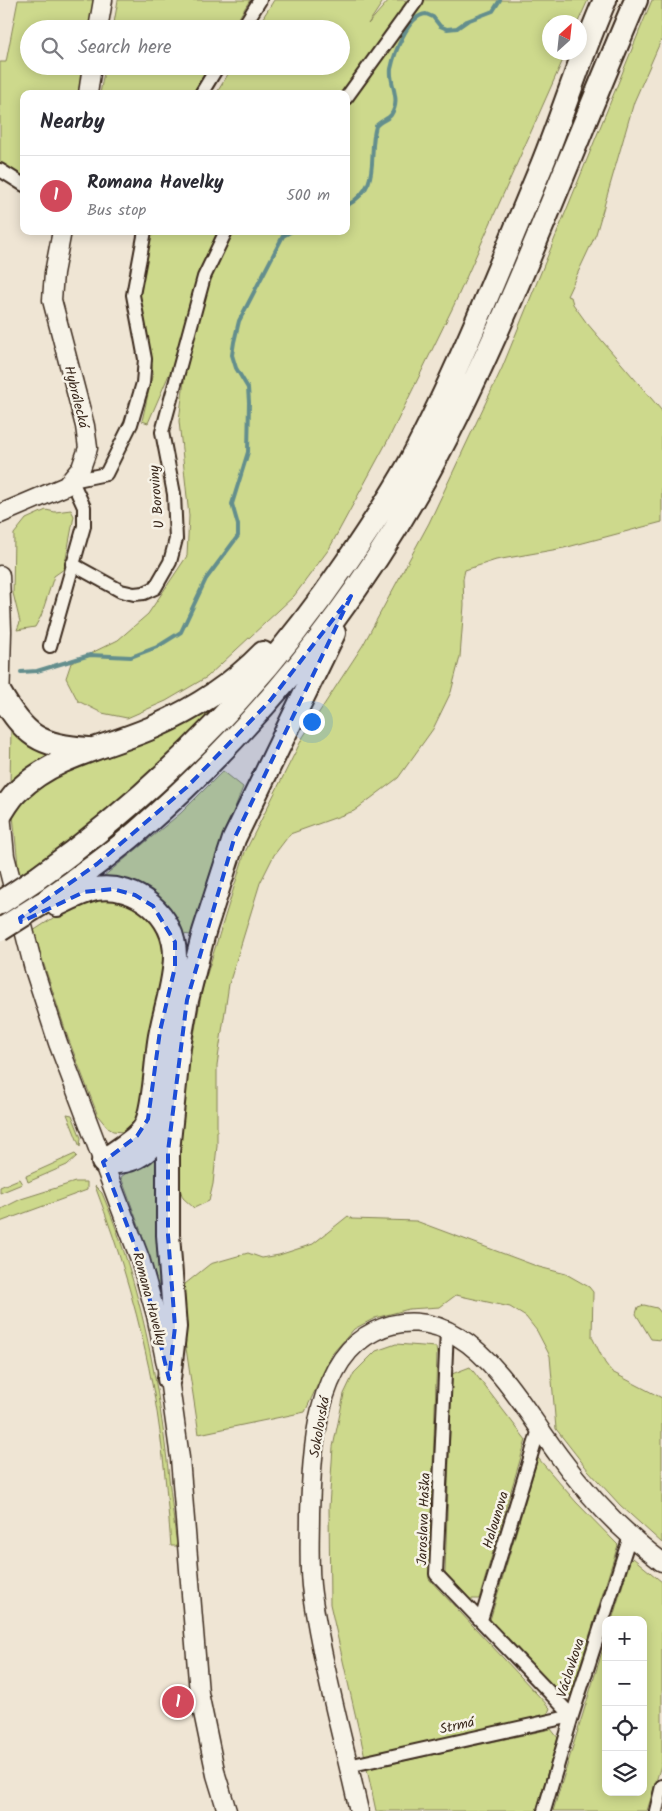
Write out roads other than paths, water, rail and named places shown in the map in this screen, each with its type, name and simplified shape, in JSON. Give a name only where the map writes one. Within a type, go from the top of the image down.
[{"type":"highway","points":[[0,903],[80,847],[171,770],[250,690],[332,584],[382,510],[408,464],[441,398],[543,162],[605,0]]},
{"type":"highway","points":[[42,908],[130,838],[187,787],[269,702],[351,596],[423,481],[456,420],[561,182],[636,0]]},
{"type":"highway","points":[[0,814],[17,791],[38,774],[90,749],[156,726],[200,704],[242,674],[332,584]]},
{"type":"highway","points":[[169,1379],[175,1327],[167,1193],[174,1085],[187,1000],[204,932],[234,839],[351,596]]},
{"type":"highway","points":[[0,693],[14,717],[38,739],[51,745],[90,749]]},
{"type":"highway","points":[[0,931],[42,908],[96,889],[136,894],[153,906],[166,921],[175,942],[175,967],[160,1031],[148,1119],[137,1136],[115,1151],[104,1162]]},
{"type":"highway","points":[[104,1162],[118,1164],[132,1160],[150,1147],[158,1138],[174,1085]]},
{"type":"street","points":[[100,20],[103,0]]},
{"type":"street","points":[[248,20],[260,0]]},
{"type":"street","points":[[350,92],[417,0]]},
{"type":"street","points":[[89,90],[91,75]]},
{"type":"street","points":[[203,90],[213,75]]},
{"type":"street","points":[[0,170],[20,182]]},
{"type":"street","name":"Hybrálecká","points":[[61,235],[54,273],[52,300],[85,426],[88,448],[81,468],[72,481]]},
{"type":"street","points":[[0,514],[62,489],[72,481],[106,474],[132,424],[143,383],[145,359],[133,295],[144,235]]},
{"type":"street","name":"U Boroviny","points":[[72,564],[121,591],[134,594],[144,593],[155,588],[170,562],[176,539],[174,494],[162,432],[204,278],[224,235]]},
{"type":"street","points":[[50,646],[84,518],[84,507],[72,481]]},
{"type":"street","points":[[0,575],[2,631],[0,706]]},
{"type":"street","name":"Romana Havelky","points":[[0,803],[9,877],[34,969],[58,1043],[140,1259],[156,1315],[169,1379],[180,1458],[199,1693],[216,1775],[227,1811]]},
{"type":"street","name":"Sokolovská","points":[[359,1811],[312,1592],[309,1554],[314,1452],[320,1411],[326,1390],[341,1361],[358,1341],[370,1333],[396,1324],[413,1322],[447,1330],[483,1356],[581,1485],[630,1536],[662,1562]]},
{"type":"street","name":"Jaroslava Haška","points":[[447,1330],[436,1574],[572,1716]]},
{"type":"street","name":"Halounova","points":[[481,1620],[540,1429]]},
{"type":"street","name":"Václavkova","points":[[544,1811],[572,1716],[630,1536]]},
{"type":"street","name":"Strmá","points":[[348,1766],[572,1716]]},
{"type":"street","points":[[656,1811],[662,1786]]},
{"type":"waterway","points":[[350,203],[358,198],[369,180],[372,170],[376,126],[390,116],[394,109],[395,97],[391,69],[403,36],[413,21],[419,16],[426,14],[433,17],[440,26],[447,29],[457,28],[467,21],[493,11],[500,0]]},
{"type":"waterway","points":[[21,672],[37,671],[90,655],[131,657],[157,647],[181,632],[206,579],[238,536],[238,525],[232,504],[248,452],[249,402],[248,388],[236,368],[232,355],[234,342],[239,321],[285,235]]},
{"type":"place","name":"Romana Havelky","points":[[178,1702]]}]
